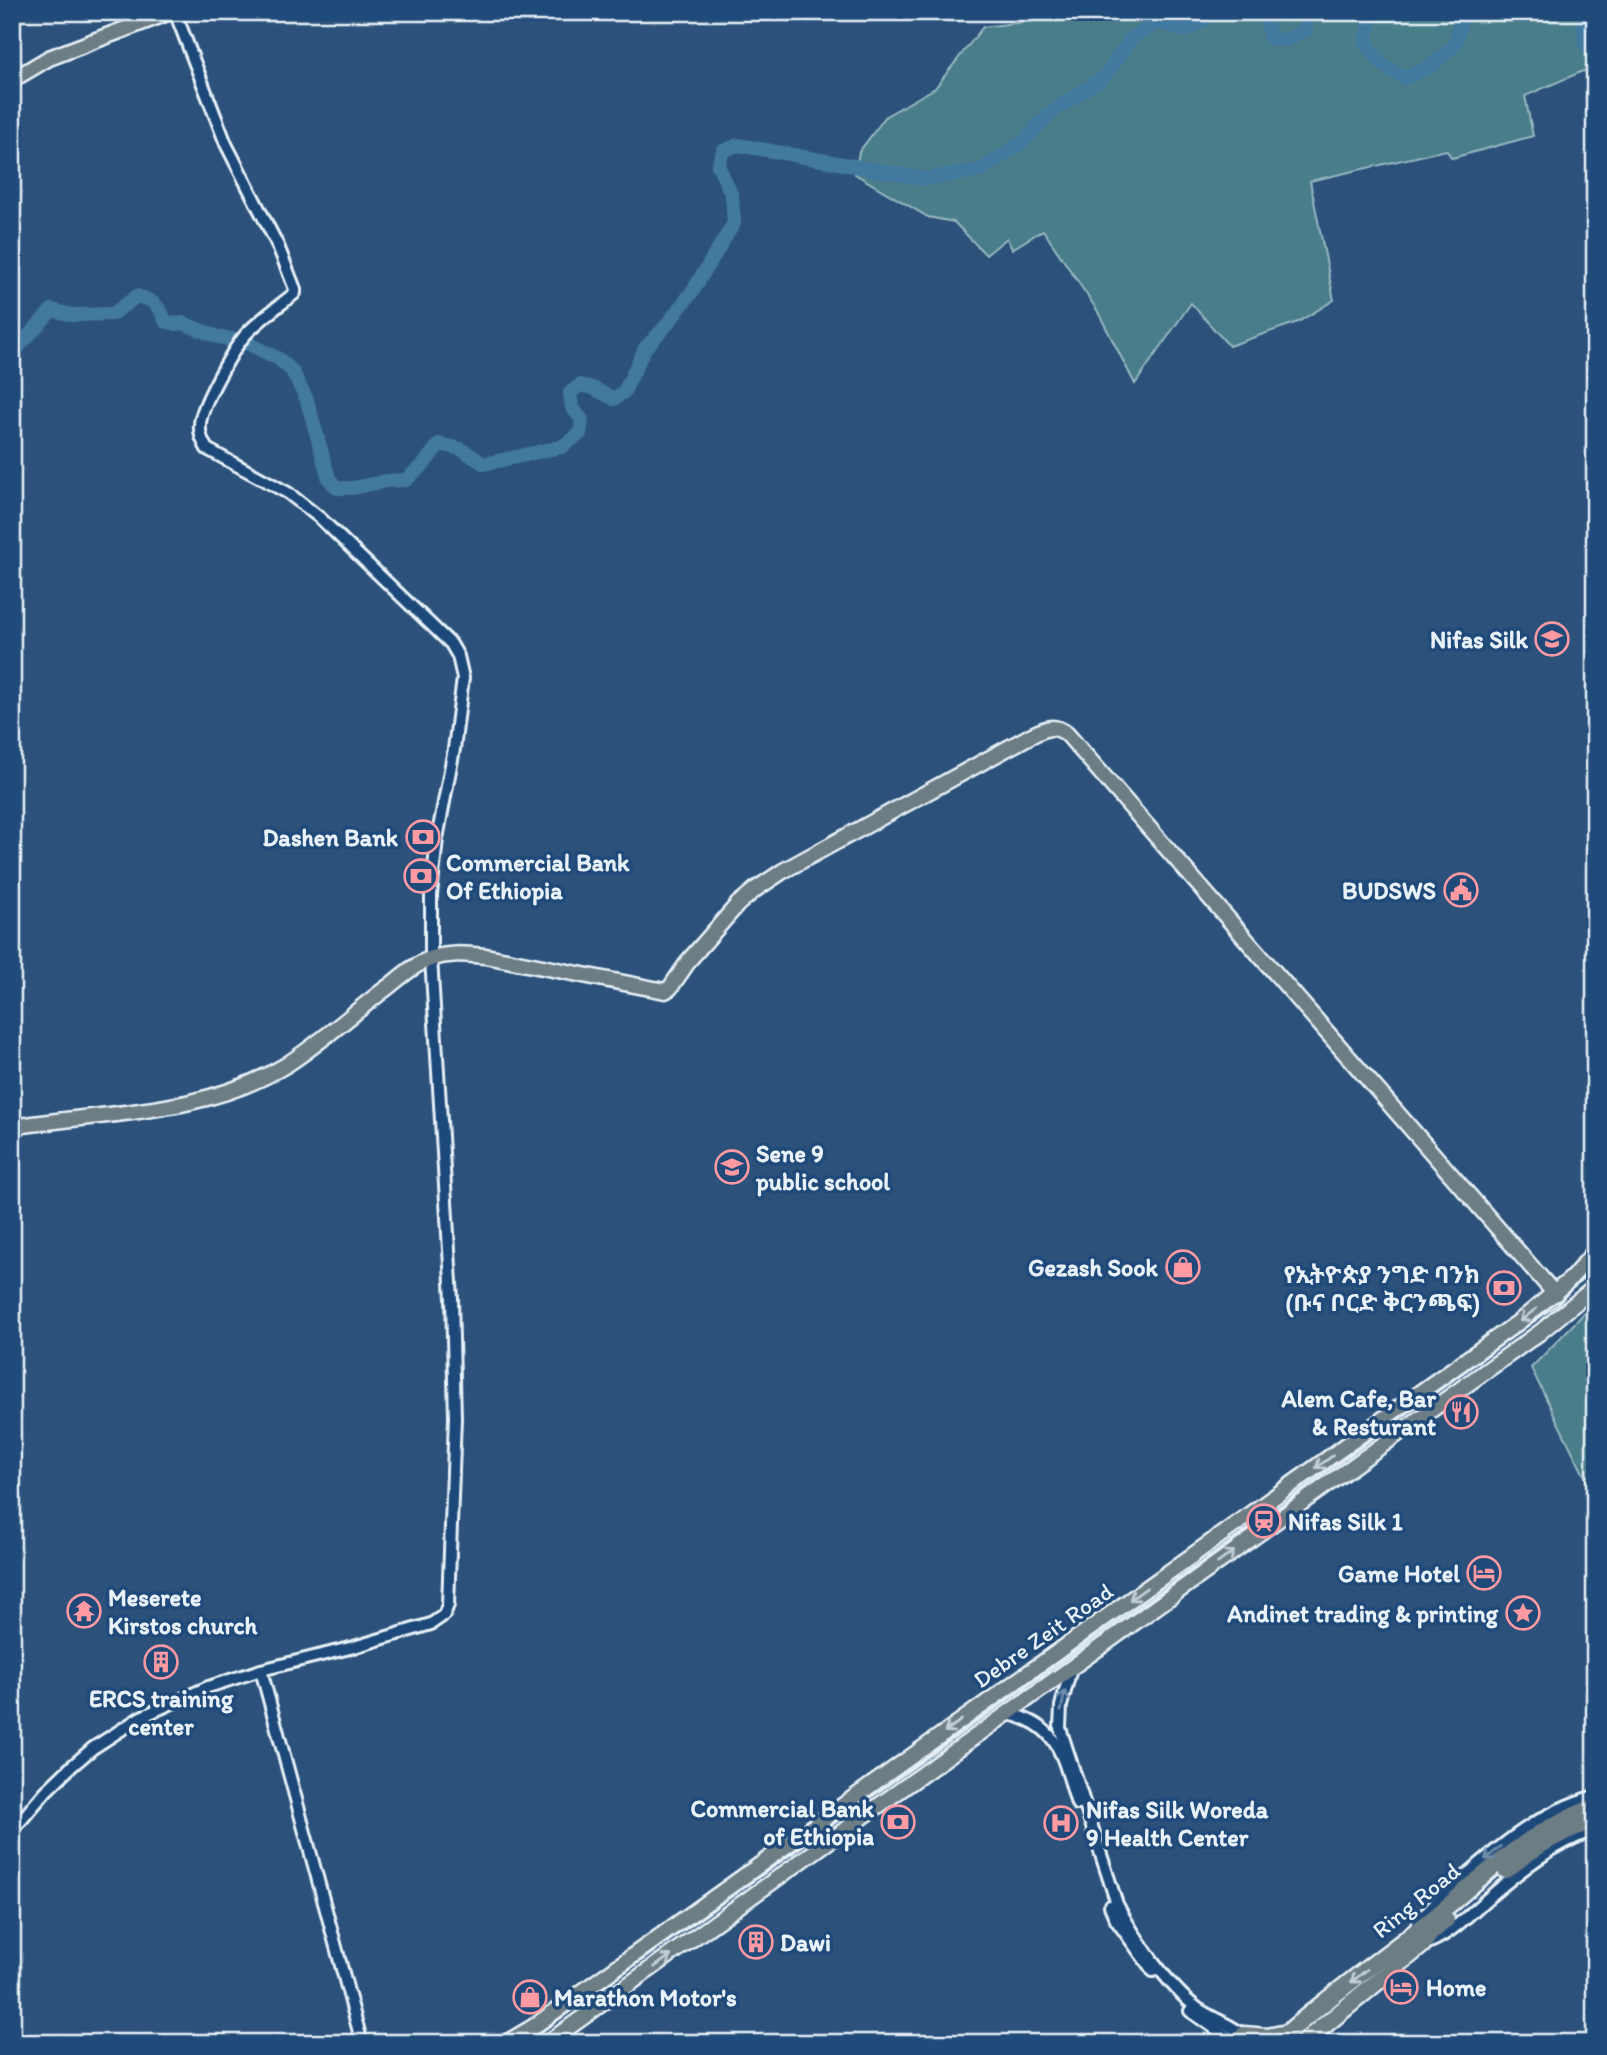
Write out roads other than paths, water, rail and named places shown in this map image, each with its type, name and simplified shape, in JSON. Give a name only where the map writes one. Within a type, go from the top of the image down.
[{"type":"highway","name":"Ring Road","points":[[1303,2043],[1522,1843],[1595,1807]]},
{"type":"highway","name":"Ring Road","points":[[1281,2038],[1417,1939],[1430,1934],[1531,1850],[1575,1827],[1595,1820]]},
{"type":"highway","points":[[1241,2041],[1281,2038]]},
{"type":"main road","points":[[12,70],[46,51],[143,12]]},
{"type":"main road","points":[[12,80],[49,58],[173,12]]},
{"type":"main road","points":[[12,1128],[154,1109],[203,1100],[237,1090],[299,1056],[406,973],[431,958],[460,954],[486,956],[665,991],[726,917],[756,888],[1032,734],[1047,727],[1059,728],[1555,1294]]},
{"type":"main road","name":"Debre Zeit Road","points":[[506,2043],[523,2034],[735,1885],[901,1763],[1414,1398],[1555,1294],[1595,1251]]},
{"type":"main road","name":"Debre Zeit Road","points":[[547,2043],[1529,1340],[1595,1287]]},
{"type":"street","points":[[12,1831],[38,1799],[72,1766],[119,1730],[176,1700],[261,1670],[421,1627],[439,1620],[449,1605],[455,1418],[452,1299],[431,958],[431,895],[436,839],[454,749],[463,678],[458,656],[451,644],[320,518],[288,493],[208,449],[201,440],[199,425],[202,411],[235,350],[246,333],[295,293],[295,289],[278,246],[226,144],[173,12]]},
{"type":"street","points":[[1071,1669],[1061,1706],[1060,1728],[1116,1920],[1163,1983],[1181,2002],[1241,2041]]},
{"type":"street","points":[[261,1670],[362,2043]]},
{"type":"street","points":[[1008,1714],[1030,1720],[1045,1729],[1054,1740],[1080,1800]]},
{"type":"street","points":[[1595,1796],[1554,1813],[1514,1836],[1434,1903],[1420,1919],[1417,1939],[1436,1940],[1538,1858],[1595,1830]]},
{"type":"waterway","points":[[12,354],[52,310],[72,315],[113,314],[137,296],[155,304],[165,321],[183,323],[218,337],[243,341],[279,359],[292,371],[307,400],[329,479],[337,488],[406,480],[425,463],[439,444],[461,449],[484,464],[561,447],[580,434],[582,420],[572,407],[570,393],[580,385],[593,388],[614,399],[624,392],[645,348],[692,292],[734,223],[732,196],[718,165],[723,151],[738,145],[926,179],[981,170],[1024,141],[1050,113],[1105,76],[1132,37],[1159,22],[1185,31],[1217,12]]},
{"type":"waterway","points":[[1266,12],[1270,39],[1285,40],[1306,30],[1305,12]]},
{"type":"waterway","points":[[1363,12],[1370,23],[1366,41],[1370,48],[1382,63],[1405,78],[1429,67],[1455,45],[1463,12]]},
{"type":"waterway","points":[[1583,12],[1585,45],[1595,44]]},
{"type":"tram line","points":[[526,2043],[1262,1519],[1558,1304],[1595,1263]]},
{"type":"place","name":"Nifas Silk","points":[[1552,639]]},
{"type":"place","name":"Dashen Bank","points":[[423,837]]},
{"type":"place","name":"Commercial Bank Of Ethiopia","points":[[421,876]]},
{"type":"place","name":"BUDSWS","points":[[1461,890]]},
{"type":"place","name":"Sene 9 public school","points":[[732,1167]]},
{"type":"place","name":"Gezash Sook","points":[[1183,1267]]},
{"type":"place","name":"የኢትዮጵያ ንግድ ባንክ (ቡና ቦርድ ቅርንጫፍ)","points":[[1504,1288]]},
{"type":"place","name":"Alem Cafe, Bar & Resturant","points":[[1461,1412]]},
{"type":"place","name":"Nifas Silk 1","points":[[1264,1521]]},
{"type":"place","name":"Game Hotel","points":[[1484,1573]]},
{"type":"place","name":"Meserete Kirstos church","points":[[84,1611]]},
{"type":"place","name":"Andinet trading & printing","points":[[1523,1613]]},
{"type":"place","name":"ERCS training center","points":[[161,1662]]},
{"type":"place","name":"Commercial Bank of Ethiopia","points":[[898,1822]]},
{"type":"place","name":"Nifas Silk Woreda 9 Health Center","points":[[1061,1823]]},
{"type":"place","name":"Dawi","points":[[756,1942]]},
{"type":"place","name":"Home","points":[[1401,1987]]},
{"type":"place","name":"Marathon Motor's","points":[[530,1997]]}]
